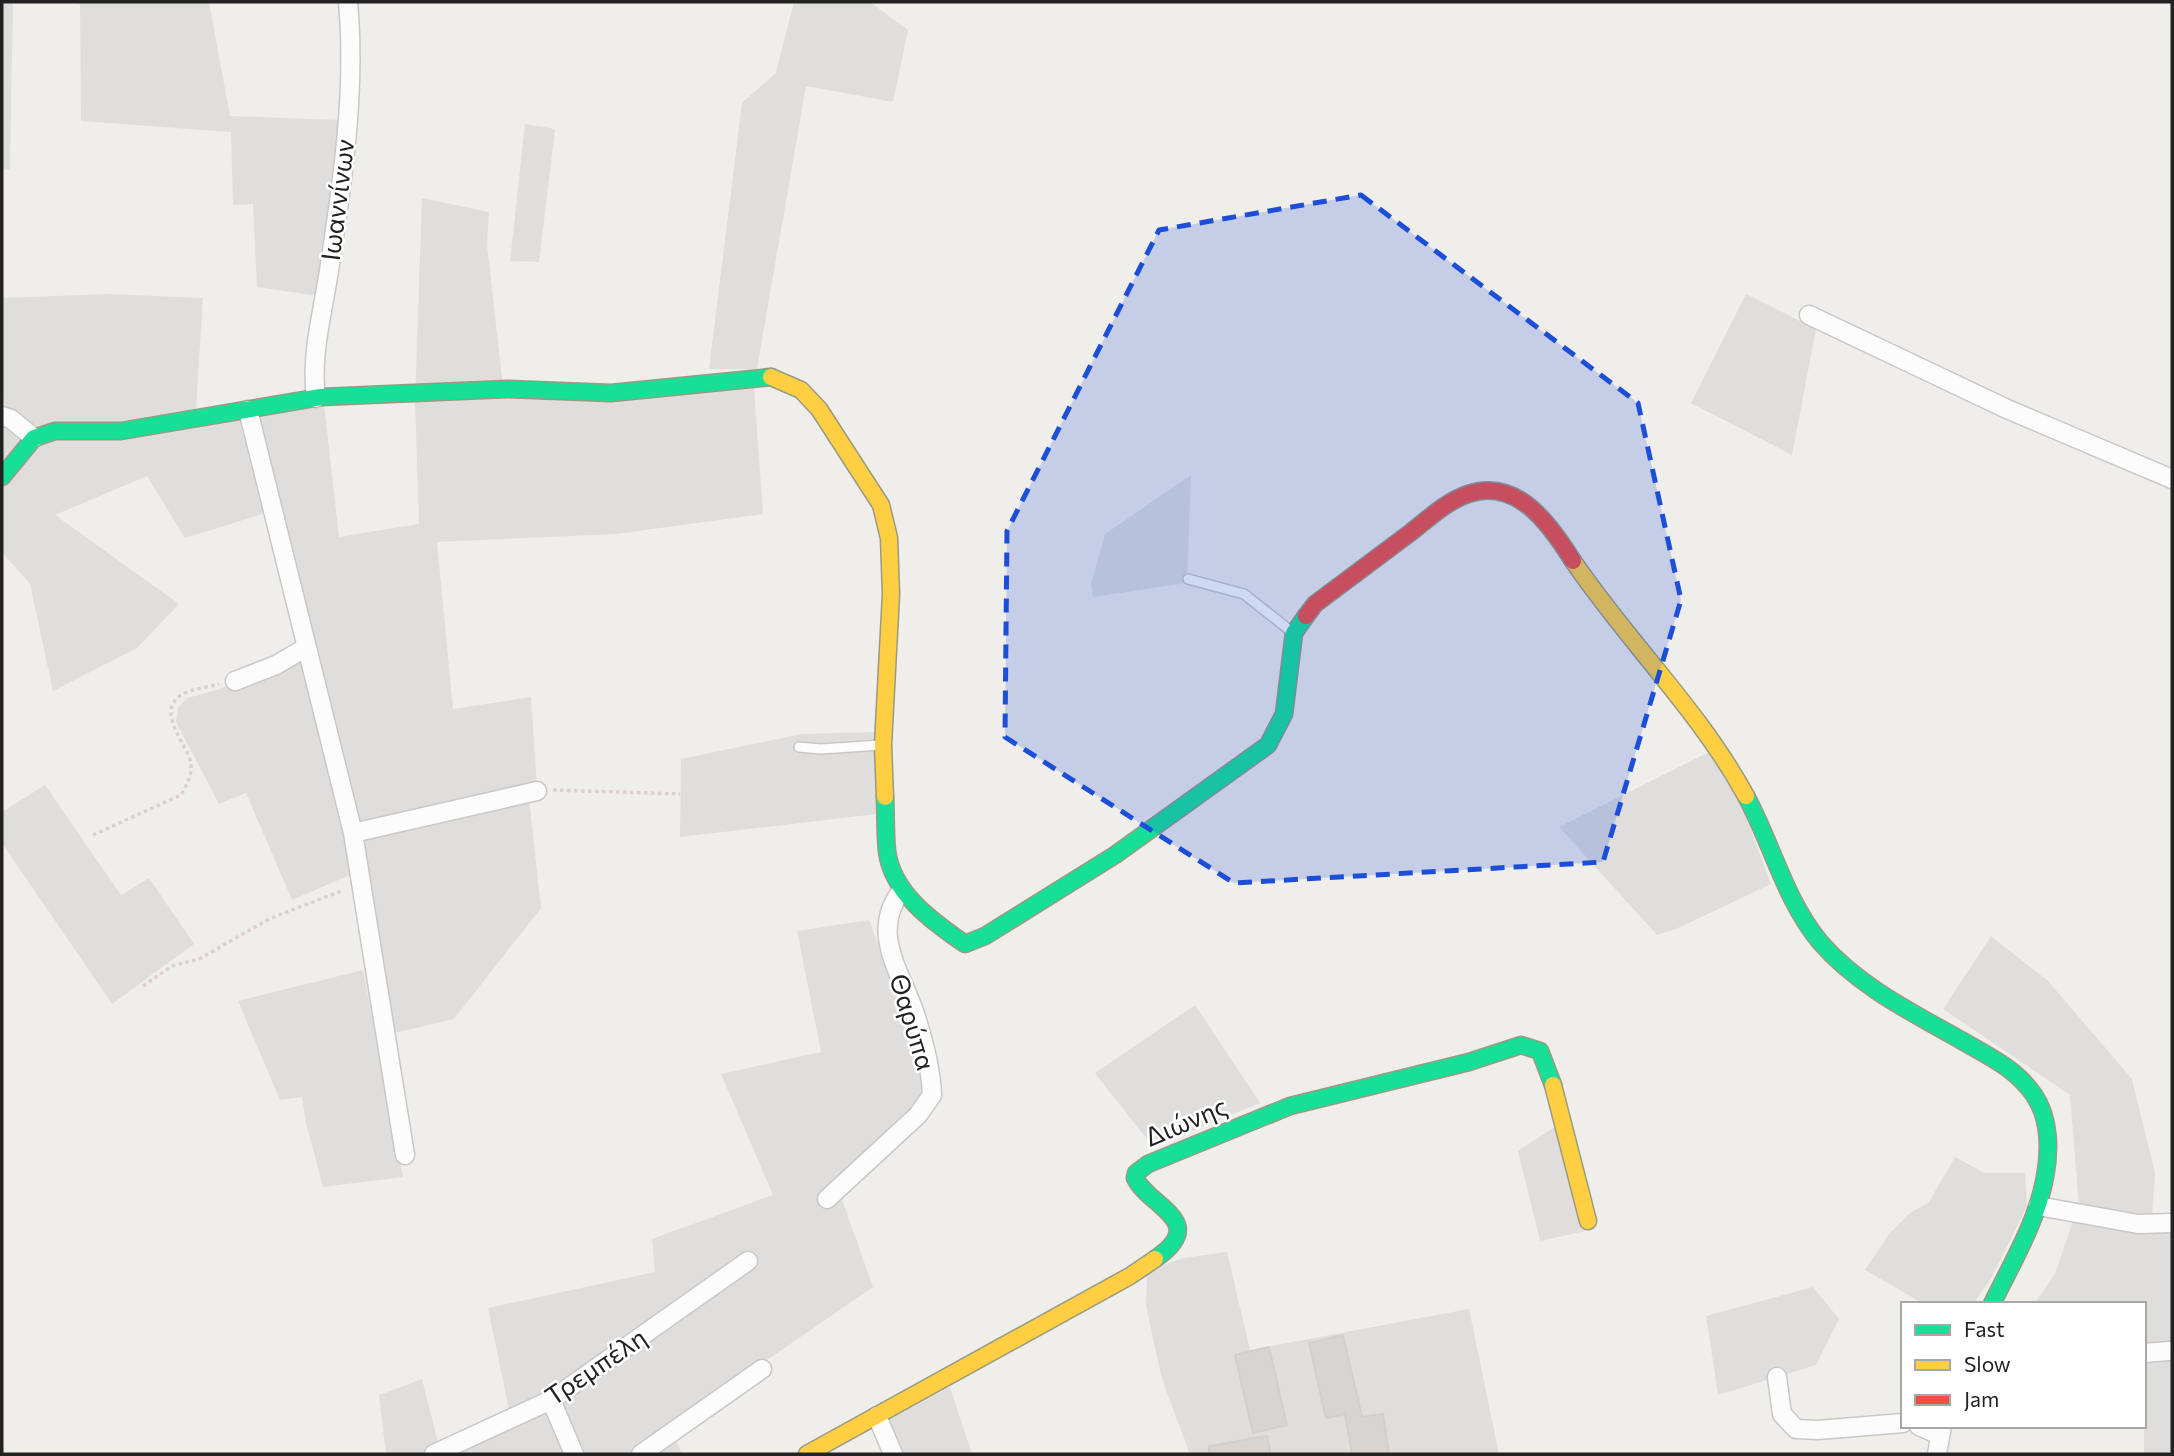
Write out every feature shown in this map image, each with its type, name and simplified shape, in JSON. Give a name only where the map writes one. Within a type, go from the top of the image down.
[{"type":"street","name":"Ιωαννίνων","points":[[316,398],[317,349],[337,217],[349,103],[348,2]]},
{"type":"street","points":[[1809,315],[2007,409],[2172,479]]},
{"type":"street","points":[[2,477],[34,438],[55,431],[121,431],[316,398],[507,389],[611,393],[774,377],[801,390],[819,409],[881,505],[889,538],[891,594],[883,745],[887,854],[902,890],[940,926],[965,944],[983,939],[1034,908],[1268,745],[1284,714],[1294,633],[1315,604],[1450,503],[1479,491],[1517,498],[1532,507],[1551,527],[1605,608],[1679,694],[1722,752],[1755,813],[1787,890],[1820,942],[1865,982],[1906,1010],[2011,1069],[2031,1089],[2042,1109],[2049,1137],[2045,1177],[2038,1206],[1993,1302]]},
{"type":"street","points":[[248,410],[353,833],[405,1155]]},
{"type":"street","points":[[2,416],[11,419],[34,438]]},
{"type":"street","points":[[235,681],[276,665],[305,648]]},
{"type":"street","points":[[353,833],[537,791]]},
{"type":"street","name":"Θαρύπα","points":[[827,1199],[918,1115],[932,1095],[922,1036],[887,941],[888,913],[902,890]]},
{"type":"street","name":"Διώνης","points":[[807,1454],[1094,1297],[1157,1258],[1172,1244],[1177,1223],[1167,1208],[1141,1190],[1135,1178],[1136,1173],[1148,1164],[1290,1106],[1397,1081],[1521,1045],[1535,1048],[1543,1055],[1551,1078],[1588,1222]]},
{"type":"street","points":[[2038,1206],[2138,1224],[2172,1223]]},
{"type":"street","name":"Τρεμπέλη","points":[[434,1454],[551,1400],[748,1261]]},
{"type":"street","points":[[2146,1353],[2169,1351]]},
{"type":"street","points":[[642,1454],[762,1369]]},
{"type":"street","points":[[1777,1377],[1782,1414],[1796,1429],[1818,1430],[1901,1423]]},
{"type":"street","points":[[551,1400],[574,1454]]},
{"type":"street","points":[[877,1416],[893,1454]]},
{"type":"street","points":[[1937,1454],[1941,1431]]},
{"type":"lane","points":[[1188,579],[1244,594],[1294,633]]},
{"type":"lane","points":[[799,747],[821,749],[883,745]]},
{"type":"path","points":[[93,835],[181,795],[190,781],[191,762],[171,722],[173,707],[185,693],[235,681]]},
{"type":"path","points":[[537,791],[680,794]]},
{"type":"path","points":[[143,986],[172,966],[199,959],[271,918],[362,883]]},
{"type":"highlighted area","points":[[1361,195],[1638,403],[1681,600],[1603,862],[1234,883],[1005,737],[1007,531],[1159,230]]},
{"type":"shaded area","points":[[2,2],[13,2],[10,170],[2,169]]},
{"type":"shaded area","points":[[71,2],[209,2],[230,116],[340,120],[319,296],[257,287],[253,204],[233,205],[231,132],[81,121],[80,4]]},
{"type":"shaded area","points":[[794,2],[870,2],[908,30],[893,102],[806,86],[757,369],[709,369],[742,103],[776,73]]},
{"type":"shaded area","points":[[525,124],[555,129],[539,262],[510,261]]},
{"type":"shaded area","points":[[422,198],[489,212],[487,245],[504,395],[754,388],[763,514],[616,534],[437,542],[453,709],[531,697],[537,787],[528,789],[541,908],[454,1019],[390,1034],[364,869],[292,900],[246,793],[219,804],[176,722],[178,707],[187,698],[217,690],[309,650],[275,510],[185,538],[147,476],[55,515],[179,604],[137,648],[53,691],[30,584],[2,552],[2,419],[9,421],[2,394],[2,298],[108,294],[203,298],[195,423],[324,404],[339,537],[419,524],[415,401]]},
{"type":"shaded area","points":[[1746,294],[1816,329],[1792,455],[1691,403]]},
{"type":"shaded area","points":[[1191,475],[1187,583],[1093,597],[1091,584],[1105,534]]},
{"type":"shaded area","points":[[875,732],[877,814],[680,837],[681,759],[802,734]]},
{"type":"shaded area","points":[[1709,752],[1742,806],[1771,884],[1676,929],[1657,935],[1559,827]]},
{"type":"shaded area","points":[[45,785],[121,895],[149,878],[194,944],[112,1004],[2,843],[2,812]]},
{"type":"shaded area","points":[[869,920],[921,1058],[925,1096],[913,1113],[835,1180],[873,1287],[670,1427],[682,1454],[453,1454],[513,1429],[488,1308],[655,1272],[652,1239],[773,1195],[721,1074],[821,1052],[797,931]]},
{"type":"shaded area","points":[[1991,936],[2048,981],[2132,1079],[2155,1173],[2152,1218],[2079,1206],[2070,1095],[1943,1009]]},
{"type":"shaded area","points":[[363,970],[403,1177],[323,1187],[302,1097],[280,1100],[238,1001]]},
{"type":"shaded area","points":[[1195,1005],[1260,1103],[1153,1147],[1095,1073]]},
{"type":"shaded area","points":[[1559,1124],[1585,1231],[1540,1241],[1518,1151]]},
{"type":"shaded area","points":[[1955,1157],[1985,1173],[2025,1173],[2027,1206],[1991,1279],[1974,1302],[1921,1302],[1865,1270],[1889,1234],[1910,1213],[1929,1202]]},
{"type":"shaded area","points":[[2073,1221],[2172,1227],[2172,1454],[2144,1454],[2146,1302],[2035,1302],[2055,1274]]},
{"type":"shaded area","points":[[1227,1252],[1250,1350],[1469,1309],[1499,1454],[1190,1454],[1162,1379],[1146,1306],[1147,1271],[1183,1258]]},
{"type":"shaded area","points":[[1813,1287],[1839,1319],[1816,1365],[1718,1395],[1706,1316]]},
{"type":"shaded area","points":[[422,1379],[441,1454],[386,1454],[379,1395]]},
{"type":"shaded area","points":[[950,1387],[972,1454],[900,1454],[887,1421]]},
{"type":"building","points":[[1343,1335],[1362,1417],[1383,1414],[1389,1454],[1352,1454],[1345,1414],[1326,1418],[1309,1343]]},
{"type":"building","points":[[1269,1347],[1287,1425],[1253,1433],[1235,1355]]},
{"type":"building","points":[[1267,1436],[1271,1454],[1209,1454],[1209,1446]]},
{"type":"traffic: fast","points":[[2,477],[34,438],[55,431],[121,431],[321,397],[507,389],[611,393],[771,377]]},
{"type":"traffic: fast","points":[[885,797],[890,866],[905,893],[928,916],[965,944],[985,936],[1115,855],[1268,745],[1284,714],[1294,633],[1306,616]]},
{"type":"traffic: fast","points":[[1746,796],[1797,908],[1820,942],[1851,972],[1885,996],[2009,1070],[2027,1085],[2039,1104],[2046,1124],[2048,1146],[2041,1194],[2023,1242],[1993,1302]]},
{"type":"traffic: fast","points":[[1155,1259],[1171,1246],[1177,1235],[1177,1225],[1142,1189],[1135,1178],[1136,1173],[1148,1164],[1290,1106],[1469,1062],[1521,1045],[1540,1051],[1553,1085]]},
{"type":"traffic: slow","points":[[771,377],[801,390],[819,409],[881,505],[889,538],[891,594],[883,745],[885,797]]},
{"type":"traffic: slow","points":[[1573,561],[1707,734],[1746,796]]},
{"type":"traffic: slow","points":[[1553,1085],[1588,1221]]},
{"type":"traffic: slow","points":[[807,1454],[1130,1276],[1155,1259]]},
{"type":"traffic: jam","points":[[1306,616],[1315,604],[1438,511],[1468,494],[1502,492],[1517,499],[1543,520],[1573,561]]}]
